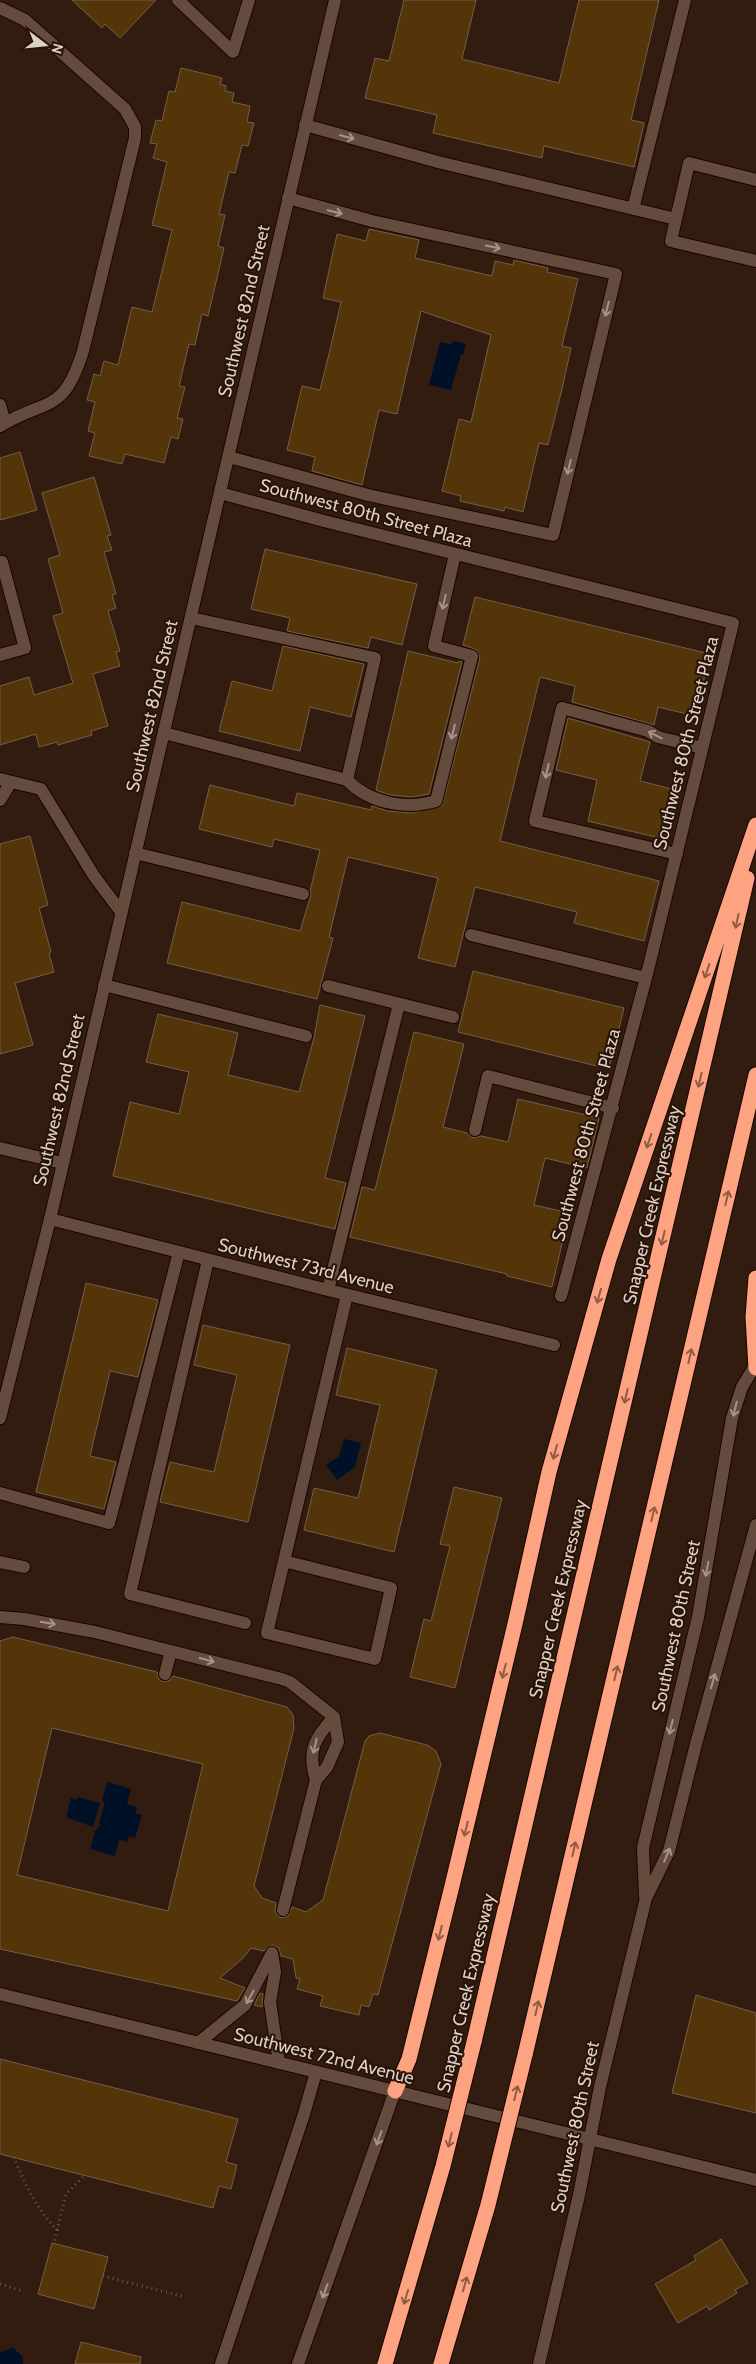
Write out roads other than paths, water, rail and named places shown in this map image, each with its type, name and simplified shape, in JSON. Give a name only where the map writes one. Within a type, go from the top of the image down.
[{"type":"highway","points":[[395,2091],[408,2059],[448,1904],[516,1624],[549,1472],[609,1259],[756,825]]},
{"type":"highway","name":"Snapper Creek Expressway","points":[[385,2364],[438,2185],[474,2042],[756,840]]},
{"type":"highway","points":[[440,2364],[488,2205],[526,2055],[756,1075]]},
{"type":"highway","points":[[756,1278],[753,1317],[756,1366]]},
{"type":"street","points":[[178,0],[233,52],[250,0]]},
{"type":"street","name":"Southwest 82nd Street","points":[[0,1418],[50,1220],[335,0]]},
{"type":"street","points":[[633,209],[684,0]]},
{"type":"street","points":[[0,8],[25,20],[125,109],[135,127],[135,138],[88,332],[74,378],[62,396],[51,403],[2,424],[0,405]]},
{"type":"street","points":[[305,125],[390,149],[676,219]]},
{"type":"street","points":[[756,180],[689,163],[670,241],[756,261]]},
{"type":"street","points":[[229,457],[368,495],[553,535],[616,274],[372,221],[288,198]]},
{"type":"street","name":"Southwest 80th Street Plaza","points":[[220,492],[455,554],[733,623],[613,1108],[561,1296]]},
{"type":"street","points":[[164,733],[347,780],[364,795],[388,802],[424,805],[436,801],[472,656],[434,646],[455,554]]},
{"type":"street","points":[[0,562],[2,562],[26,648],[0,655]]},
{"type":"street","points":[[191,618],[375,658],[347,780]]},
{"type":"street","points":[[677,854],[535,820],[537,811],[562,708],[648,731],[658,737],[702,748]]},
{"type":"street","points":[[0,800],[5,780],[41,788],[94,876],[121,912]]},
{"type":"street","points":[[135,853],[303,894]]},
{"type":"street","points":[[471,935],[646,978]]},
{"type":"street","points":[[104,985],[306,1036]]},
{"type":"street","points":[[328,986],[453,1017]]},
{"type":"street","points":[[328,1290],[399,1004]]},
{"type":"street","points":[[475,1130],[488,1076],[613,1108]]},
{"type":"street","points":[[0,1148],[62,1163]]},
{"type":"street","name":"Southwest 73rd Avenue","points":[[50,1220],[347,1295],[554,1344]]},
{"type":"street","points":[[0,1494],[109,1522],[179,1252]]},
{"type":"street","points":[[208,1260],[130,1594],[245,1623]]},
{"type":"street","points":[[284,1561],[391,1588],[376,1659],[267,1633],[284,1561],[347,1295]]},
{"type":"street","name":"Southwest 80th Street","points":[[646,1898],[643,1848],[698,1617],[732,1418],[742,1387],[756,1366]]},
{"type":"street","name":"Southwest 80th Street","points":[[539,2364],[600,2087],[646,1898],[669,1851],[696,1744],[753,1552],[756,1526]]},
{"type":"street","points":[[0,1562],[24,1567]]},
{"type":"street","points":[[0,1617],[24,1619],[95,1632],[282,1679],[334,1717],[338,1742],[327,1767],[316,1780],[283,1910]]},
{"type":"street","points":[[165,1674],[171,1651]]},
{"type":"street","points":[[316,1780],[311,1765],[314,1742],[334,1717]]},
{"type":"street","points":[[198,2043],[245,2005],[272,1953],[275,1972],[270,2002],[279,2063]]},
{"type":"street","name":"Southwest 72nd Avenue","points":[[0,1994],[756,2180]]},
{"type":"street","points":[[222,2364],[316,2072]]},
{"type":"street","points":[[298,2364],[395,2091]]},
{"type":"water","points":[[453,341],[466,344],[463,355],[461,354],[451,390],[429,385],[440,342],[451,344]]},
{"type":"water","points":[[344,1439],[361,1443],[355,1467],[337,1480],[326,1465],[339,1456]]},
{"type":"water","points":[[107,1782],[131,1789],[127,1804],[137,1807],[135,1813],[142,1815],[135,1838],[129,1836],[127,1842],[119,1840],[115,1856],[90,1849],[95,1831],[101,1824],[99,1823],[105,1802],[102,1801]]},
{"type":"water","points":[[77,1797],[100,1803],[93,1827],[66,1817],[71,1798],[76,1800]]},
{"type":"water","points":[[13,2348],[23,2357],[23,2364],[0,2364],[0,2352]]}]
